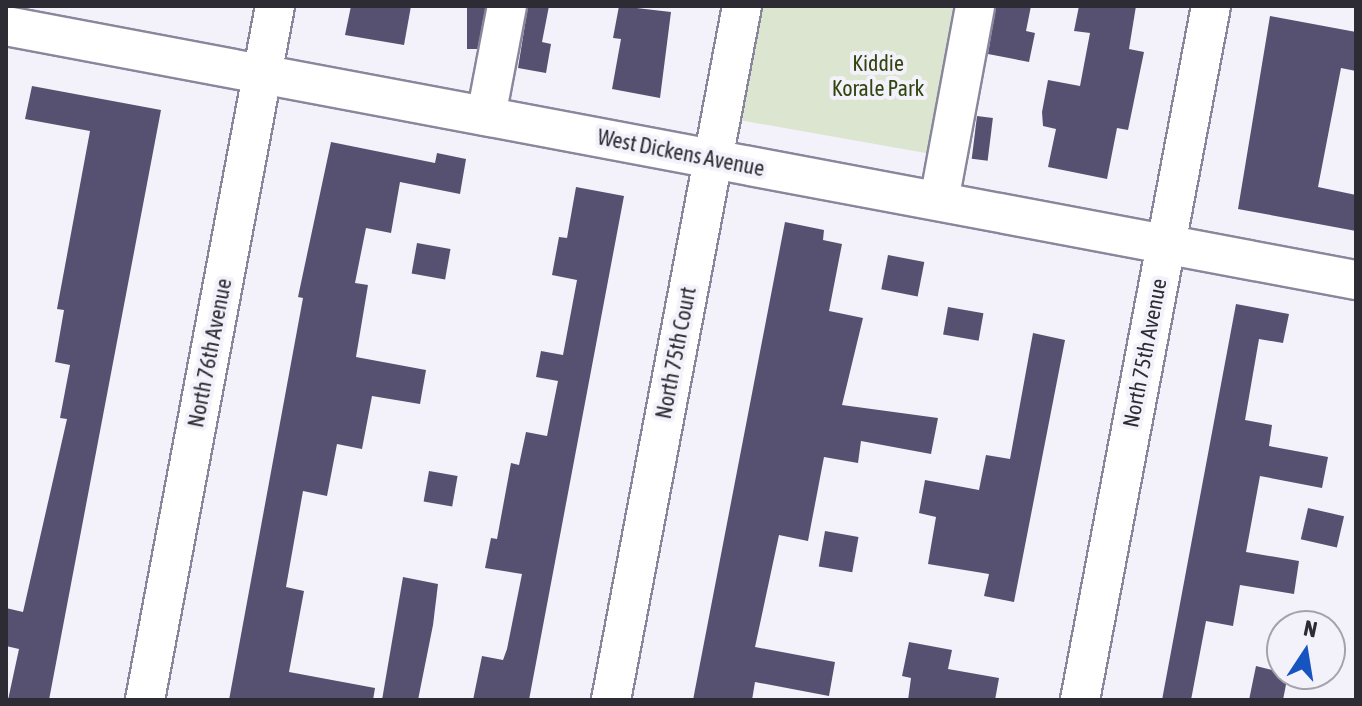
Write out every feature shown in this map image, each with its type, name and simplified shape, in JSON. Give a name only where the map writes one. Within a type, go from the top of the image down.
[{"type":"street","name":"North 76th Avenue","points":[[145,700],[275,6]]},
{"type":"street","points":[[486,116],[507,6]]},
{"type":"street","name":"North 75th Court","points":[[611,700],[742,6]]},
{"type":"street","points":[[939,201],[975,6]]},
{"type":"street","name":"North 75th Avenue","points":[[1080,700],[1211,6]]},
{"type":"street","name":"West Dickens Avenue","points":[[29,21],[263,74],[1356,280]]},
{"type":"green space","name":"Kiddie Korale Park","points":[[754,6],[962,8],[937,155],[733,119]]},
{"type":"building","points":[[351,6],[411,6],[404,45],[345,35]]},
{"type":"building","points":[[467,6],[485,6],[485,49],[467,49]]},
{"type":"building","points":[[528,6],[549,6],[542,42],[551,44],[546,73],[518,68]]},
{"type":"building","points":[[619,6],[671,12],[660,98],[612,89],[621,39],[613,38]]},
{"type":"building","points":[[996,6],[1031,6],[1026,31],[1035,33],[1029,62],[988,54]]},
{"type":"building","points":[[1079,6],[1136,6],[1129,49],[1144,52],[1128,130],[1117,128],[1107,179],[1048,167],[1056,129],[1043,126],[1042,112],[1048,80],[1080,86],[1090,33],[1074,31]]},
{"type":"building","points":[[1270,16],[1356,32],[1356,71],[1341,68],[1318,187],[1356,195],[1356,231],[1238,209]]},
{"type":"building","points":[[32,86],[161,110],[49,700],[8,700],[19,649],[6,646],[6,608],[23,612],[67,419],[60,418],[70,365],[55,362],[64,310],[57,309],[90,131],[25,119]]},
{"type":"building","points":[[977,116],[993,118],[988,161],[972,159]]},
{"type":"building","points":[[331,142],[435,163],[437,153],[466,159],[460,194],[400,182],[391,233],[366,228],[355,283],[368,285],[356,357],[426,370],[420,404],[372,396],[362,449],[337,444],[327,496],[303,491],[286,587],[304,591],[289,672],[375,688],[373,700],[229,700],[303,298],[298,297]]},
{"type":"building","points":[[576,187],[624,196],[529,700],[473,700],[482,656],[503,660],[507,649],[522,574],[485,568],[491,538],[497,539],[511,463],[519,465],[526,432],[547,436],[558,381],[536,377],[541,351],[563,355],[577,280],[552,275],[559,237],[567,238]]},
{"type":"building","points":[[785,222],[824,230],[823,240],[842,244],[829,311],[863,318],[842,405],[938,418],[931,454],[861,441],[858,463],[824,457],[808,541],[779,535],[755,647],[835,662],[829,696],[755,682],[752,700],[693,700]]},
{"type":"building","points":[[417,243],[450,249],[445,279],[412,274]]},
{"type":"building","points":[[888,255],[924,262],[918,296],[881,289]]},
{"type":"building","points":[[1236,304],[1289,314],[1283,343],[1259,339],[1245,420],[1272,425],[1269,446],[1328,457],[1322,488],[1260,476],[1246,552],[1299,561],[1294,594],[1240,585],[1233,626],[1206,621],[1191,700],[1162,700]]},
{"type":"building","points":[[948,307],[983,313],[979,341],[943,335]]},
{"type":"building","points":[[1033,333],[1065,340],[1014,602],[984,596],[989,574],[928,564],[936,517],[919,513],[925,480],[979,490],[986,455],[1010,459]]},
{"type":"building","points":[[429,471],[458,476],[452,507],[424,502]]},
{"type":"building","points":[[1308,508],[1344,516],[1337,548],[1301,539]]},
{"type":"building","points":[[825,531],[858,537],[852,572],[819,566]]},
{"type":"building","points":[[403,577],[438,584],[433,625],[418,700],[382,700]]},
{"type":"building","points":[[909,642],[952,650],[948,669],[999,678],[995,700],[908,700],[911,678],[902,676]]},
{"type":"building","points":[[1256,666],[1266,668],[1266,690],[1285,690],[1283,700],[1249,700]]}]
